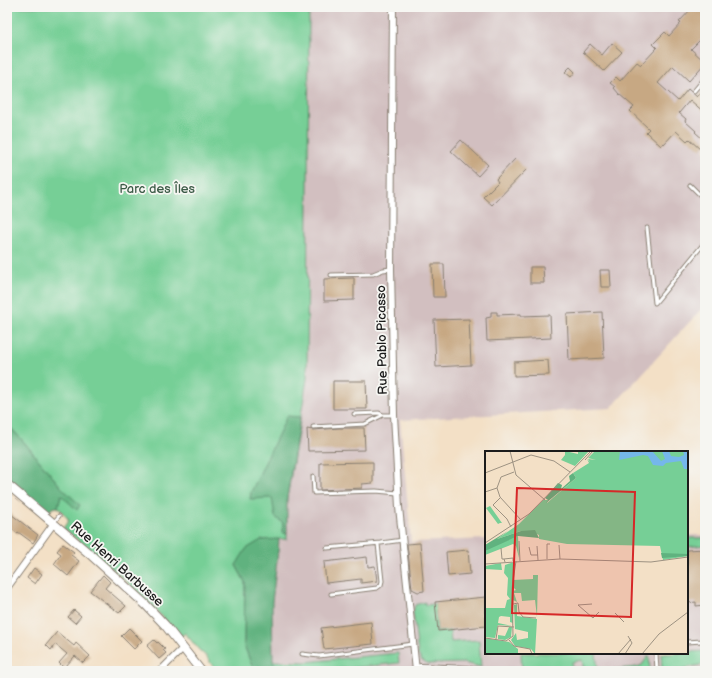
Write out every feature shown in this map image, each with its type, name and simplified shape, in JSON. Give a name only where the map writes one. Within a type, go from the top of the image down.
[{"type":"street","name":"Rue Pablo Picasso","points":[[393,7],[391,270],[394,415],[402,540],[416,670]]},
{"type":"street","name":"Rue Henri Barbusse","points":[[7,484],[98,561],[141,600],[165,626],[201,671]]},
{"type":"street","points":[[7,588],[54,523]]},
{"type":"street","points":[[160,671],[183,648]]},
{"type":"street","points":[[416,670],[421,667],[466,668],[476,671]]},
{"type":"street","points":[[696,671],[705,669]]},
{"type":"lane","points":[[694,91],[705,78]]},
{"type":"lane","points":[[690,185],[705,200]]},
{"type":"lane","points":[[647,228],[655,303],[705,242]]},
{"type":"lane","points":[[331,275],[372,274],[383,270],[391,270]]},
{"type":"lane","points":[[354,414],[379,413],[383,415],[394,415]]},
{"type":"lane","points":[[313,426],[365,424],[383,415]]},
{"type":"lane","points":[[313,476],[314,493],[376,491],[398,493]]},
{"type":"lane","points":[[54,523],[59,516]]},
{"type":"lane","points":[[327,548],[378,544],[402,540]]},
{"type":"lane","points":[[331,594],[377,588],[380,585],[382,581],[378,544]]},
{"type":"lane","points":[[688,642],[702,641],[705,638]]},
{"type":"lane","points":[[302,654],[320,656],[413,644]]},
{"type":"lane","points":[[656,654],[657,671]]},
{"type":"shaded area","points":[[309,7],[705,7],[705,305],[611,408],[400,420],[411,542],[485,539],[485,654],[688,654],[688,535],[705,535],[705,671],[321,671],[399,663],[397,653],[306,662],[265,661],[261,540],[287,539],[287,498],[307,379]]},
{"type":"green space","name":"Parc des Îles","points":[[7,7],[309,7],[307,379],[283,523],[282,532],[287,534],[287,539],[261,540],[236,565],[245,582],[244,645],[254,671],[216,671],[206,656],[185,633],[179,638],[156,610],[140,594],[63,528],[69,520],[58,507],[61,495],[79,505],[61,487],[7,424]]},
{"type":"green space","points":[[287,416],[300,417],[287,498],[287,534],[282,532],[283,523],[275,517],[272,498],[250,499],[251,492]]},
{"type":"green space","points":[[7,424],[61,487],[80,505],[77,510],[61,495],[58,507],[52,508],[48,514],[7,479]]},
{"type":"green space","points":[[688,538],[705,538],[705,545],[688,547]]},
{"type":"green space","points":[[279,539],[272,602],[273,661],[277,671],[254,671],[244,645],[245,582],[236,565],[246,549],[261,540]]},
{"type":"green space","points":[[425,602],[425,605],[435,604],[437,632],[450,631],[451,642],[479,640],[481,667],[464,663],[427,664],[421,660],[418,654],[413,612],[415,605]]},
{"type":"green space","points":[[705,651],[705,664],[671,671],[667,671],[662,668],[661,654],[688,654],[688,652]]},
{"type":"green space","points":[[398,653],[399,663],[329,671],[277,671],[273,661],[306,662]]},
{"type":"green space","points":[[521,654],[596,654],[598,671],[584,671],[582,660],[572,662],[573,671],[522,671]]},
{"type":"green space","points":[[649,655],[650,671],[598,671],[637,667],[642,665]]},
{"type":"building","points":[[693,7],[705,7],[705,45],[700,40],[691,49],[705,63],[689,81],[673,66],[658,83],[678,101],[688,89],[697,97],[705,88],[705,113],[690,100],[679,113],[686,119],[685,121],[696,131],[695,132],[705,141],[705,145],[701,150],[689,139],[687,141],[676,131],[661,146],[646,132],[649,129],[630,111],[634,107],[619,94],[614,88],[615,87],[610,83],[616,77],[620,81],[637,62],[641,65],[657,48],[653,44],[665,32],[669,36],[681,23],[679,22]]},
{"type":"building","points":[[612,43],[622,52],[604,71],[583,52],[590,44],[602,55]]},
{"type":"building","points":[[570,67],[575,72],[571,77],[565,72]]},
{"type":"building","points":[[461,140],[488,165],[478,176],[451,151]]},
{"type":"building","points":[[515,159],[526,170],[492,205],[483,197],[498,182],[496,179]]},
{"type":"building","points":[[432,264],[444,264],[445,297],[433,297]]},
{"type":"building","points":[[530,267],[543,267],[544,283],[530,283]]},
{"type":"building","points":[[600,270],[610,270],[611,287],[601,287]]},
{"type":"building","points":[[354,278],[354,300],[324,301],[324,279]]},
{"type":"building","points":[[491,312],[497,312],[497,315],[550,315],[551,338],[487,341],[486,318],[491,317]]},
{"type":"building","points":[[602,312],[604,358],[569,360],[567,314]]},
{"type":"building","points":[[469,319],[471,365],[436,367],[434,320]]},
{"type":"building","points":[[548,360],[549,375],[514,376],[514,362]]},
{"type":"building","points":[[333,381],[366,381],[367,409],[333,409]]},
{"type":"building","points":[[364,428],[365,450],[308,451],[307,429]]},
{"type":"building","points":[[373,462],[373,483],[362,484],[362,488],[320,490],[320,463]]},
{"type":"building","points":[[7,511],[38,535],[33,543],[7,525]]},
{"type":"building","points":[[420,543],[424,591],[418,592],[412,589],[407,544]]},
{"type":"building","points":[[63,544],[74,552],[71,555],[79,561],[68,576],[54,564],[61,554],[57,551]]},
{"type":"building","points":[[705,549],[705,605],[696,606],[696,602],[688,603],[688,550]]},
{"type":"building","points":[[468,550],[470,574],[448,576],[446,552]]},
{"type":"building","points":[[367,557],[368,567],[375,566],[377,581],[361,583],[361,579],[326,583],[324,562]]},
{"type":"building","points":[[34,568],[42,574],[35,584],[27,578]]},
{"type":"building","points":[[103,575],[110,582],[105,588],[126,606],[119,613],[90,591]]},
{"type":"building","points":[[485,597],[485,626],[438,631],[435,602]]},
{"type":"building","points":[[74,610],[81,616],[75,623],[68,617]]},
{"type":"building","points":[[371,622],[373,644],[324,649],[321,628]]},
{"type":"building","points":[[129,628],[142,641],[134,649],[121,636]]},
{"type":"building","points":[[57,632],[74,646],[76,643],[90,656],[83,663],[75,656],[64,668],[59,663],[67,654],[55,644],[51,650],[46,645]]},
{"type":"building","points":[[154,640],[165,649],[163,650],[166,653],[159,659],[147,646]]}]
